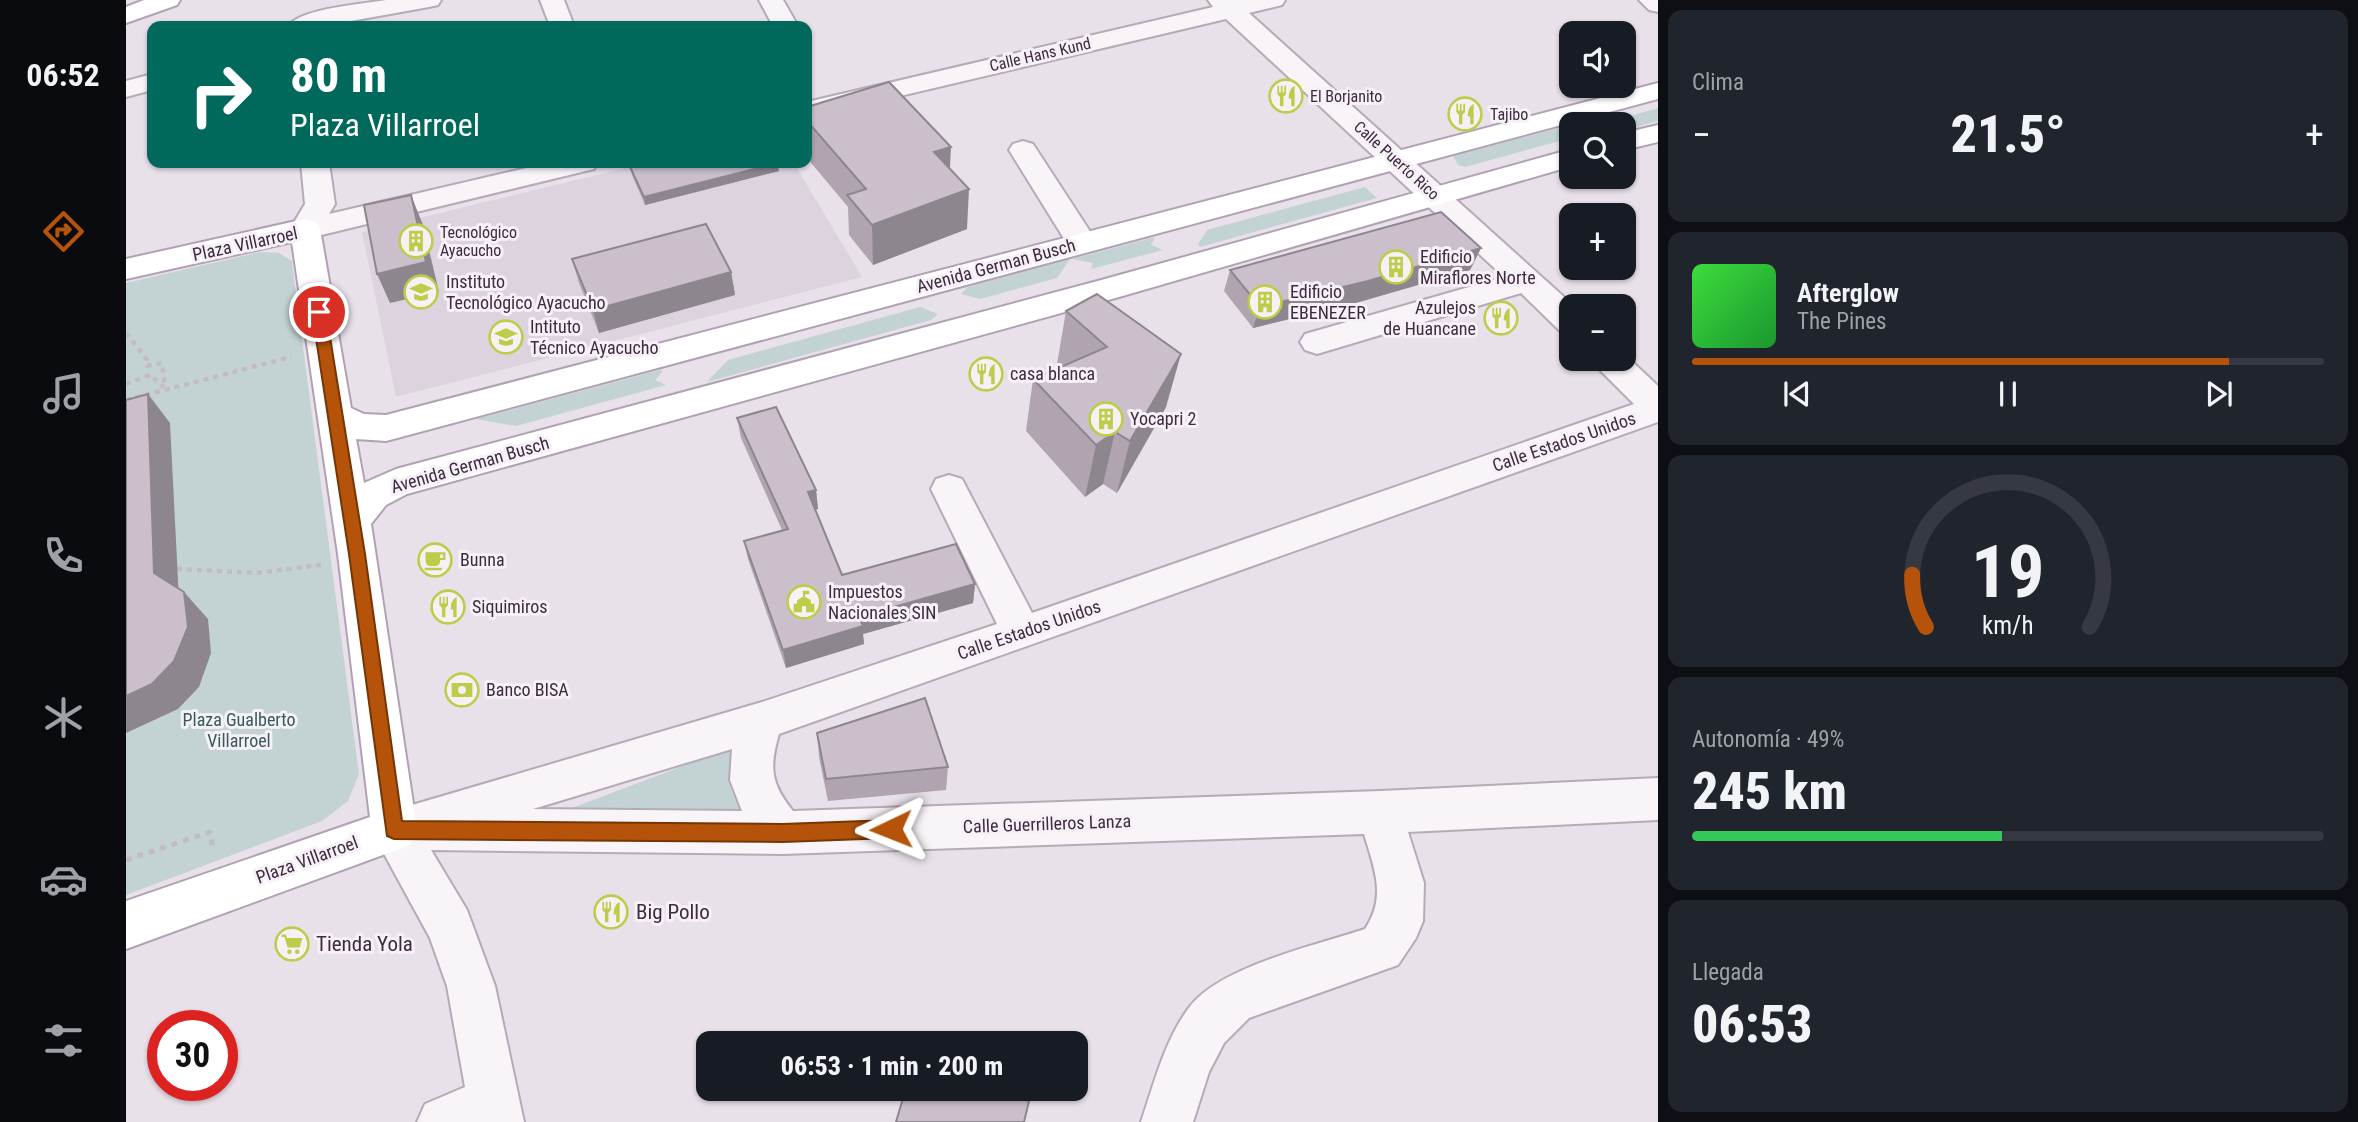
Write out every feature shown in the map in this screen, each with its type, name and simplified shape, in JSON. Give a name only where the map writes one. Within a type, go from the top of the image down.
[{"type":"main road","points":[[126,15],[168,0]]},
{"type":"main road","name":"Avenida German Busch","points":[[335,415],[359,427],[387,428],[1658,91]]},
{"type":"main road","points":[[1636,139],[1658,133]]},
{"type":"main road","name":"Avenida German Busch","points":[[351,522],[373,495],[396,483],[1095,292],[1559,160]]},
{"type":"main road","name":"Plaza Villarroel","points":[[126,269],[305,229],[351,522]]},
{"type":"main road","points":[[351,522],[394,830]]},
{"type":"main road","name":"Plaza Villarroel","points":[[126,925],[394,830]]},
{"type":"street","points":[[313,21],[429,0]]},
{"type":"street","points":[[552,0],[560,21]]},
{"type":"street","points":[[771,0],[782,21]]},
{"type":"street","name":"Calle Hans Kund","points":[[812,101],[1226,4],[1273,0]]},
{"type":"street","points":[[1651,0],[1658,5]]},
{"type":"street","name":"Calle Puerto Rico","points":[[1226,4],[1559,311]]},
{"type":"street","points":[[126,89],[147,83]]},
{"type":"street","points":[[1023,150],[1083,243]]},
{"type":"street","points":[[305,229],[320,204],[316,168]]},
{"type":"street","points":[[305,229],[563,168]]},
{"type":"street","points":[[1317,342],[1527,281]]},
{"type":"street","points":[[1621,371],[1658,408]]},
{"type":"street","name":"Calle Estados Unidos","points":[[394,830],[762,720],[1022,633],[1658,408]]},
{"type":"street","points":[[949,489],[1022,633]]},
{"type":"street","points":[[762,720],[750,755],[751,784],[763,808],[783,833]]},
{"type":"street","name":"Calle Guerrilleros Lanza","points":[[394,830],[783,833],[1380,812],[1658,799]]},
{"type":"street","points":[[1167,1122],[1186,1063],[1206,1025],[1232,1001],[1262,987],[1381,947],[1399,921],[1401,883],[1380,812]]},
{"type":"street","points":[[394,830],[454,939],[471,986],[497,1112],[443,1122]]},
{"type":"path","points":[[126,333],[146,360],[147,366],[162,363],[165,387]]},
{"type":"path","points":[[126,400],[165,387],[295,356]]},
{"type":"path","points":[[126,384],[150,375],[165,387]]},
{"type":"path","points":[[177,569],[256,573],[321,565]]},
{"type":"path","points":[[126,860],[210,831],[214,851]]},
{"type":"shaded area","name":"Intituto Técnico Ayacucho","points":[[625,168],[797,168],[862,277],[396,397],[362,232]]},
{"type":"green space","points":[[1658,108],[1658,121],[1636,127],[1636,114]]},
{"type":"green space","points":[[1559,128],[1559,141],[1465,167],[1458,165],[1453,156]]},
{"type":"green space","points":[[1365,187],[1377,198],[1200,247],[1198,244],[1207,230]]},
{"type":"green space","points":[[1155,237],[1151,245],[1163,250],[1091,269],[1093,263],[1072,259]]},
{"type":"green space","name":"Plaza Gualberto Villarroel","points":[[260,252],[279,253],[308,271],[292,263],[359,774],[348,801],[322,821],[126,895],[126,283]]},
{"type":"green space","points":[[1070,259],[1057,278],[980,299],[961,294],[968,287]]},
{"type":"green space","points":[[920,307],[938,314],[931,320],[707,382],[728,360]]},
{"type":"green space","points":[[663,371],[655,380],[666,385],[516,426],[476,419]]},
{"type":"green space","points":[[738,745],[730,765],[729,781],[744,814],[551,816]]},
{"type":"building","points":[[889,82],[951,147],[934,152],[969,189],[872,225],[847,195],[866,189],[812,127],[812,105]]},
{"type":"building","points":[[630,168],[758,168],[644,197]]},
{"type":"building","points":[[411,195],[426,262],[377,274],[364,205]]},
{"type":"building","points":[[1441,212],[1481,248],[1368,281],[1260,307],[1230,270]]},
{"type":"building","points":[[706,224],[731,272],[593,310],[572,259]]},
{"type":"building","points":[[1097,294],[1181,354],[1130,441],[1115,432],[1096,445],[1033,379],[1107,347],[1066,311]]},
{"type":"building","points":[[148,394],[154,573],[184,592],[188,627],[174,661],[152,684],[126,696],[126,400]]},
{"type":"building","points":[[776,407],[816,490],[808,492],[842,575],[956,544],[975,584],[859,617],[863,626],[783,650],[744,541],[788,529],[737,418]]},
{"type":"building","points":[[925,698],[948,767],[826,779],[817,733]]},
{"type":"building","points":[[902,1101],[1029,1101],[1024,1122],[896,1122]]},
{"type":"place","name":"El Borjanito","points":[[1286,96]]},
{"type":"place","name":"Tajibo","points":[[1465,114]]},
{"type":"place","name":"Tecnológico Ayacucho","points":[[416,241]]},
{"type":"place","name":"Edificio Miraflores Norte","points":[[1396,267]]},
{"type":"place","name":"Instituto Tecnológico Ayacucho","points":[[421,292]]},
{"type":"place","name":"Edificio EBENEZER","points":[[1265,302]]},
{"type":"place","name":"Azulejos de Huancane","points":[[1501,318]]},
{"type":"place","name":"Intituto Técnico Ayacucho","points":[[506,337]]},
{"type":"place","name":"casa blanca","points":[[986,374]]},
{"type":"place","name":"Yocapri 2","points":[[1106,419]]},
{"type":"place","name":"Bunna","points":[[435,560]]},
{"type":"place","name":"Impuestos Nacionales SIN","points":[[804,602]]},
{"type":"place","name":"Siquimiros","points":[[448,607]]},
{"type":"place","name":"Banco BISA","points":[[462,690]]},
{"type":"place","name":"Big Pollo","points":[[611,912]]},
{"type":"place","name":"Tienda Yola","points":[[292,944]]},
{"type":"route","points":[[319,312],[357,554],[394,830],[783,833],[891,829]]}]
